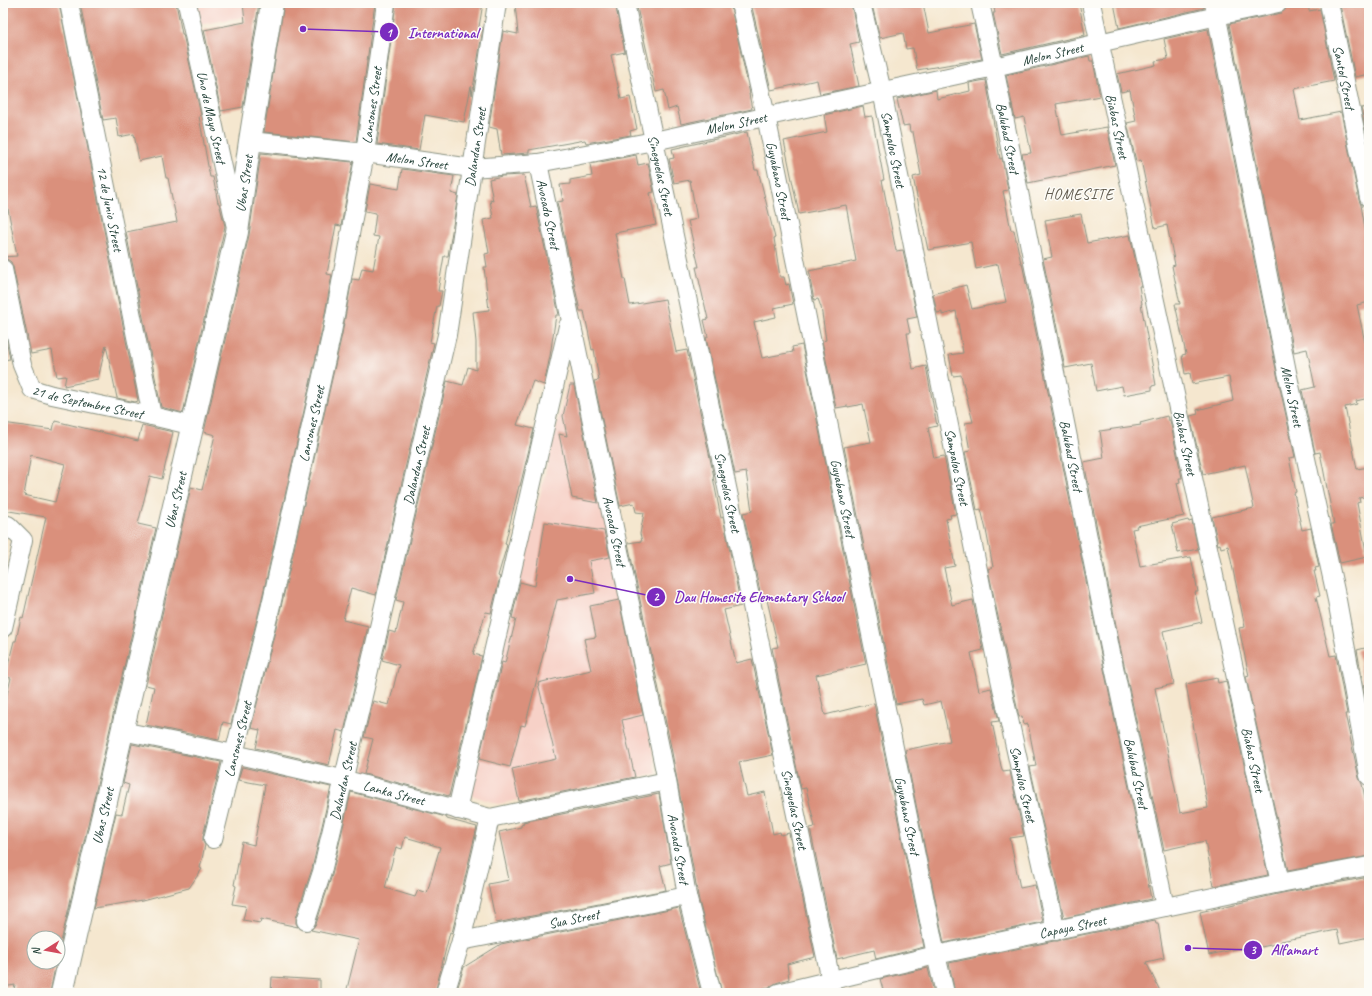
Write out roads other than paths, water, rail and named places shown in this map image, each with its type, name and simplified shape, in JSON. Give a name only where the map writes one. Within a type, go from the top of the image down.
[{"type":"street","name":"12 de Junio Street","points":[[69,3],[152,416]]},
{"type":"street","name":"Uno de Mayo Street","points":[[187,3],[237,232]]},
{"type":"street","name":"Ubas Street","points":[[62,993],[194,426],[237,232],[272,3]]},
{"type":"street","name":"Lansones Street","points":[[213,839],[271,605],[332,332],[365,153],[386,3]]},
{"type":"street","name":"Dalandan Street","points":[[306,921],[322,872],[342,779],[447,335],[497,3]]},
{"type":"street","name":"Sineguelas Street","points":[[625,3],[831,981]]},
{"type":"street","name":"Guyabano Street","points":[[740,3],[766,116],[936,955],[945,993]]},
{"type":"street","name":"Sampaloc Street","points":[[861,3],[882,91],[998,670],[1056,931]]},
{"type":"street","name":"Balubad Street","points":[[980,3],[1110,648],[1165,907]]},
{"type":"street","name":"Biabas Street","points":[[1091,3],[1280,883]]},
{"type":"street","name":"Melon Street","points":[[250,141],[365,153],[472,168],[538,163],[654,141],[1100,43],[1215,9],[1278,3]]},
{"type":"street","name":"Santol Street","points":[[1329,3],[1369,198]]},
{"type":"street","name":"Melon Street","points":[[1215,9],[1287,372],[1337,600],[1369,776]]},
{"type":"street","name":"Avocado Street","points":[[538,163],[667,781],[687,896],[712,993]]},
{"type":"street","name":"21 de Septembre Street","points":[[3,269],[22,365],[32,389],[52,395],[194,426]]},
{"type":"street","points":[[457,810],[570,319]]},
{"type":"street","points":[[3,524],[8,525],[23,540],[3,628]]},
{"type":"street","name":"Lanka Street","points":[[122,731],[234,754],[342,779],[490,818],[667,781]]},
{"type":"street","points":[[445,993],[461,941],[490,818]]},
{"type":"street","name":"Capaya Street","points":[[778,993],[936,955],[1280,883],[1369,866]]},
{"type":"street","name":"Sua Street","points":[[461,941],[687,896]]},
{"type":"place","name":"International","points":[[303,29]]},
{"type":"place","name":"Dau Homesite Elementary School","points":[[570,579]]},
{"type":"place","name":"Alfamart","points":[[1188,948]]},
{"type":"district","name":"HOMESITE","points":[[1079,194]]}]
